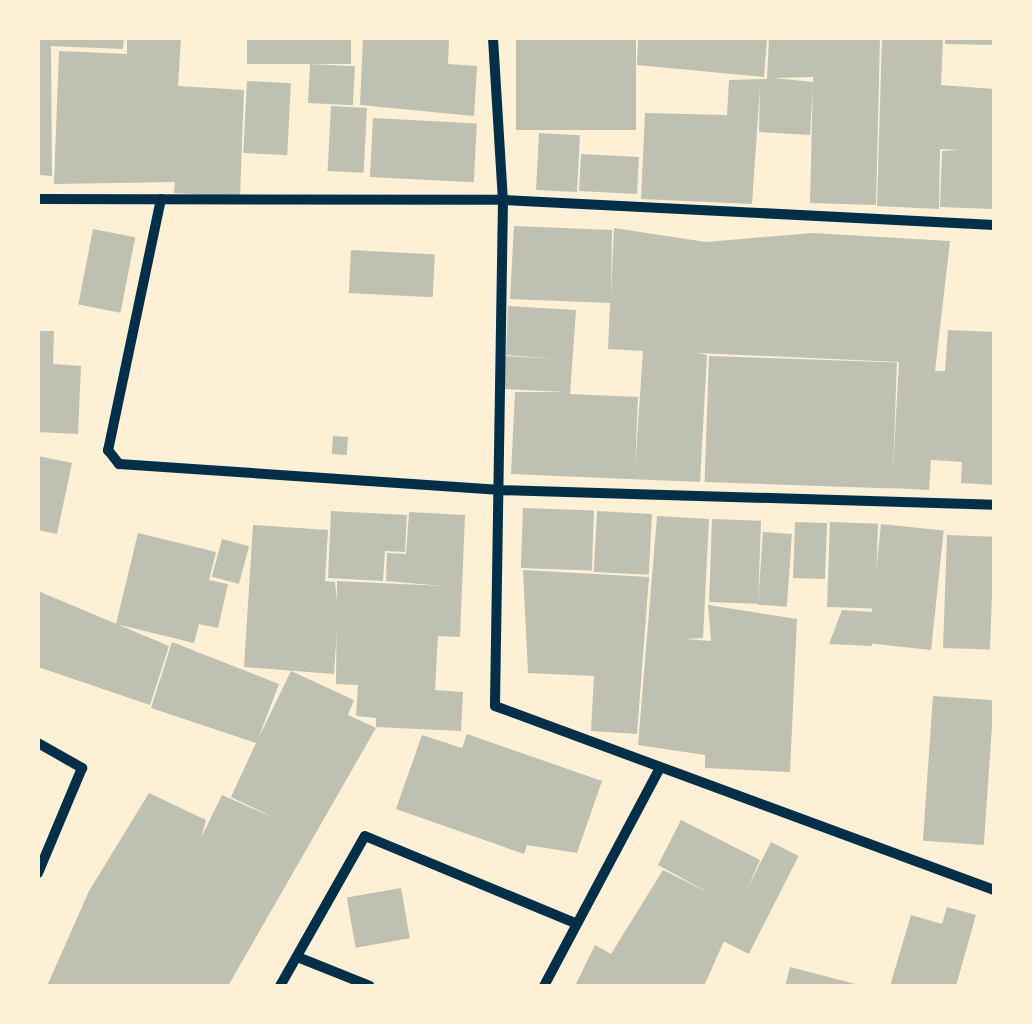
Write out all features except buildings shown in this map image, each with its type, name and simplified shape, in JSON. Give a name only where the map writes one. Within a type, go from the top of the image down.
[{"type":"street","points":[[492,38],[502,200],[496,706],[659,770],[994,890]]},
{"type":"street","points":[[38,198],[502,200],[994,225]]},
{"type":"street","points":[[162,199],[110,460],[498,490],[994,505]]},
{"type":"street","points":[[38,743],[82,768],[38,873]]},
{"type":"street","points":[[544,986],[659,770]]},
{"type":"street","points":[[280,986],[300,958],[365,836],[575,922]]},
{"type":"street","points":[[300,958],[370,986]]}]
